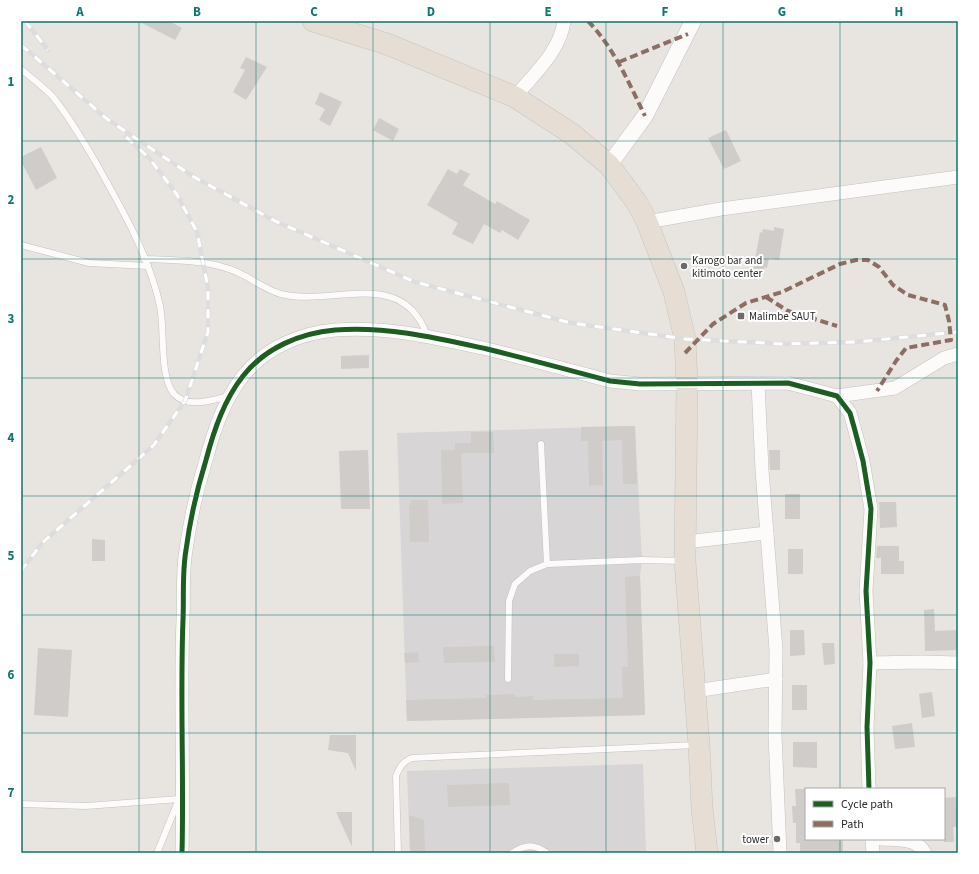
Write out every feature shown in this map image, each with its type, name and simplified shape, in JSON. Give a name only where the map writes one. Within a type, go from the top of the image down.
[{"type":"highway","points":[[313,21],[387,44],[515,97],[572,134],[609,165],[637,202],[647,222],[664,265],[680,316],[685,339],[687,384],[685,552],[700,745],[702,808],[707,853]]},
{"type":"street","points":[[515,97],[556,45],[563,28],[564,21]]},
{"type":"street","points":[[609,165],[645,116],[693,21]]},
{"type":"street","points":[[647,222],[721,209],[958,177]]},
{"type":"street","points":[[182,853],[182,652],[186,552],[200,481],[213,432],[230,396],[242,377],[262,357],[276,348],[306,335],[334,330],[369,330],[427,335],[610,381],[640,384],[788,383],[837,396],[895,388],[944,358],[958,354]]},
{"type":"street","points":[[758,384],[776,650],[776,751],[780,853]]},
{"type":"street","points":[[837,396],[850,413],[863,461],[871,509],[866,591],[870,663],[868,727],[869,788]]},
{"type":"street","points":[[685,552],[767,533]]},
{"type":"street","points":[[870,663],[958,663]]},
{"type":"street","points":[[695,691],[776,679]]},
{"type":"street","points":[[872,840],[873,853]]},
{"type":"street","points":[[891,840],[912,842],[920,846],[925,853]]},
{"type":"lane","points":[[21,69],[52,96],[78,131],[113,193],[136,239],[148,266],[160,306],[165,373],[169,387],[176,395],[185,401],[204,402],[230,396]]},
{"type":"lane","points":[[21,245],[89,263],[148,266]]},
{"type":"lane","points":[[144,258],[204,263],[227,268],[266,288],[298,297],[355,293],[384,295],[399,301],[416,313],[427,335]]},
{"type":"lane","points":[[541,444],[547,564]]},
{"type":"lane","points":[[508,679],[509,601],[511,591],[523,576],[547,564],[642,560],[685,552]]},
{"type":"lane","points":[[398,853],[396,776],[400,766],[405,760],[412,758],[700,745]]},
{"type":"lane","points":[[21,804],[86,806],[181,796],[157,853]]},
{"type":"lane","points":[[512,853],[520,848],[535,846],[547,853]]},
{"type":"shaded area","points":[[635,426],[642,560],[640,576],[645,715],[407,721],[397,433]]},
{"type":"shaded area","points":[[643,764],[646,853],[410,853],[407,771]]},
{"type":"building","points":[[138,21],[169,21],[182,28],[175,40]]},
{"type":"building","points":[[246,57],[267,67],[246,100],[233,92],[245,70],[240,68]]},
{"type":"building","points":[[320,92],[342,102],[330,126],[319,120],[325,109],[315,104]]},
{"type":"building","points":[[379,118],[399,129],[393,141],[373,130]]},
{"type":"building","points":[[726,130],[741,161],[724,169],[708,138]]},
{"type":"building","points":[[41,147],[57,178],[36,190],[21,161],[21,157]]},
{"type":"building","points":[[448,169],[457,174],[460,169],[470,174],[463,185],[495,204],[497,201],[530,220],[518,240],[502,230],[500,233],[484,224],[473,244],[452,234],[458,223],[427,205]]},
{"type":"building","points":[[774,227],[784,229],[779,260],[769,258],[767,268],[764,267],[764,271],[753,270],[760,232],[762,233],[763,229],[774,231]]},
{"type":"building","points":[[369,355],[369,368],[341,369],[341,356]]},
{"type":"building","points":[[635,426],[637,484],[623,484],[622,440],[602,441],[603,485],[589,486],[588,441],[581,441],[581,427]]},
{"type":"building","points":[[471,432],[493,432],[494,453],[461,453],[463,503],[442,504],[441,450],[455,450],[455,443],[471,443]]},
{"type":"building","points":[[368,450],[370,509],[341,509],[339,451]]},
{"type":"building","points":[[769,450],[780,450],[780,470],[770,470]]},
{"type":"building","points":[[785,494],[800,494],[800,519],[785,519]]},
{"type":"building","points":[[411,500],[428,500],[429,542],[410,542],[409,505],[411,505]]},
{"type":"building","points":[[879,502],[896,502],[897,527],[880,528]]},
{"type":"building","points":[[92,539],[105,540],[105,561],[92,561]]},
{"type":"building","points":[[877,546],[899,546],[899,561],[904,561],[904,574],[881,574],[881,558],[876,558]]},
{"type":"building","points":[[788,549],[803,549],[803,574],[788,574]]},
{"type":"building","points":[[640,576],[645,715],[407,721],[406,700],[486,698],[486,695],[515,694],[515,697],[533,696],[533,700],[623,698],[622,667],[628,667],[625,577]]},
{"type":"building","points":[[934,609],[935,631],[958,630],[958,650],[925,651],[924,610]]},
{"type":"building","points":[[790,630],[804,630],[805,655],[790,656]]},
{"type":"building","points":[[822,643],[834,643],[835,664],[824,665]]},
{"type":"building","points":[[494,646],[495,662],[444,663],[443,647]]},
{"type":"building","points":[[38,648],[72,650],[68,717],[34,715]]},
{"type":"building","points":[[418,652],[419,662],[405,663],[404,653]]},
{"type":"building","points":[[554,654],[579,654],[579,666],[554,667]]},
{"type":"building","points":[[792,685],[807,685],[807,710],[792,710]]},
{"type":"building","points":[[932,692],[935,716],[922,718],[919,694]]},
{"type":"building","points":[[912,723],[915,747],[895,749],[892,726]]},
{"type":"building","points":[[330,735],[356,735],[356,771],[348,753],[328,750]]},
{"type":"building","points":[[793,742],[817,742],[817,768],[793,767]]},
{"type":"building","points":[[509,783],[510,805],[448,807],[447,785]]},
{"type":"building","points":[[795,789],[805,789],[805,840],[843,840],[843,853],[800,853],[800,843],[796,843],[796,823],[793,823],[792,806],[796,806]]},
{"type":"building","points":[[956,797],[958,827],[953,827],[954,842],[944,842],[945,798]]},
{"type":"building","points":[[336,812],[352,812],[352,847]]},
{"type":"building","points":[[409,815],[424,820],[425,853],[410,853]]},
{"type":"railway","points":[[25,21],[48,50]]},
{"type":"railway","points":[[21,45],[107,119],[194,177],[275,221],[415,282],[571,323],[685,339],[784,344],[856,342],[958,332]]},
{"type":"railway","points":[[21,571],[42,543],[153,446],[185,401],[208,332],[208,288],[197,232],[176,193],[149,158],[126,137]]},
{"type":"marked path","points":[[588,21],[613,54],[645,116]]},
{"type":"marked path","points":[[619,62],[688,34]]},
{"type":"marked path","points":[[685,353],[713,324],[746,303],[782,292],[840,264],[856,260],[868,260],[879,267],[893,285],[908,295],[945,305],[949,321],[951,340],[906,348],[877,391]]},
{"type":"marked path","points":[[766,297],[788,311],[837,326]]},
{"type":"cycle path","points":[[182,853],[182,678],[184,567],[192,516],[209,449],[216,427],[230,395],[236,385],[252,366],[262,357],[296,338],[335,330],[354,329],[393,331],[431,337],[487,349],[610,381],[640,384],[788,383],[837,396],[850,413],[863,461],[871,509],[866,591],[870,663],[867,727],[869,788]]},
{"type":"place","name":"Karogo bar and kitimoto center","points":[[684,266]]},
{"type":"place","name":"Malimbe SAUT","points":[[741,316]]},
{"type":"place","name":"tower","points":[[777,839]]}]
